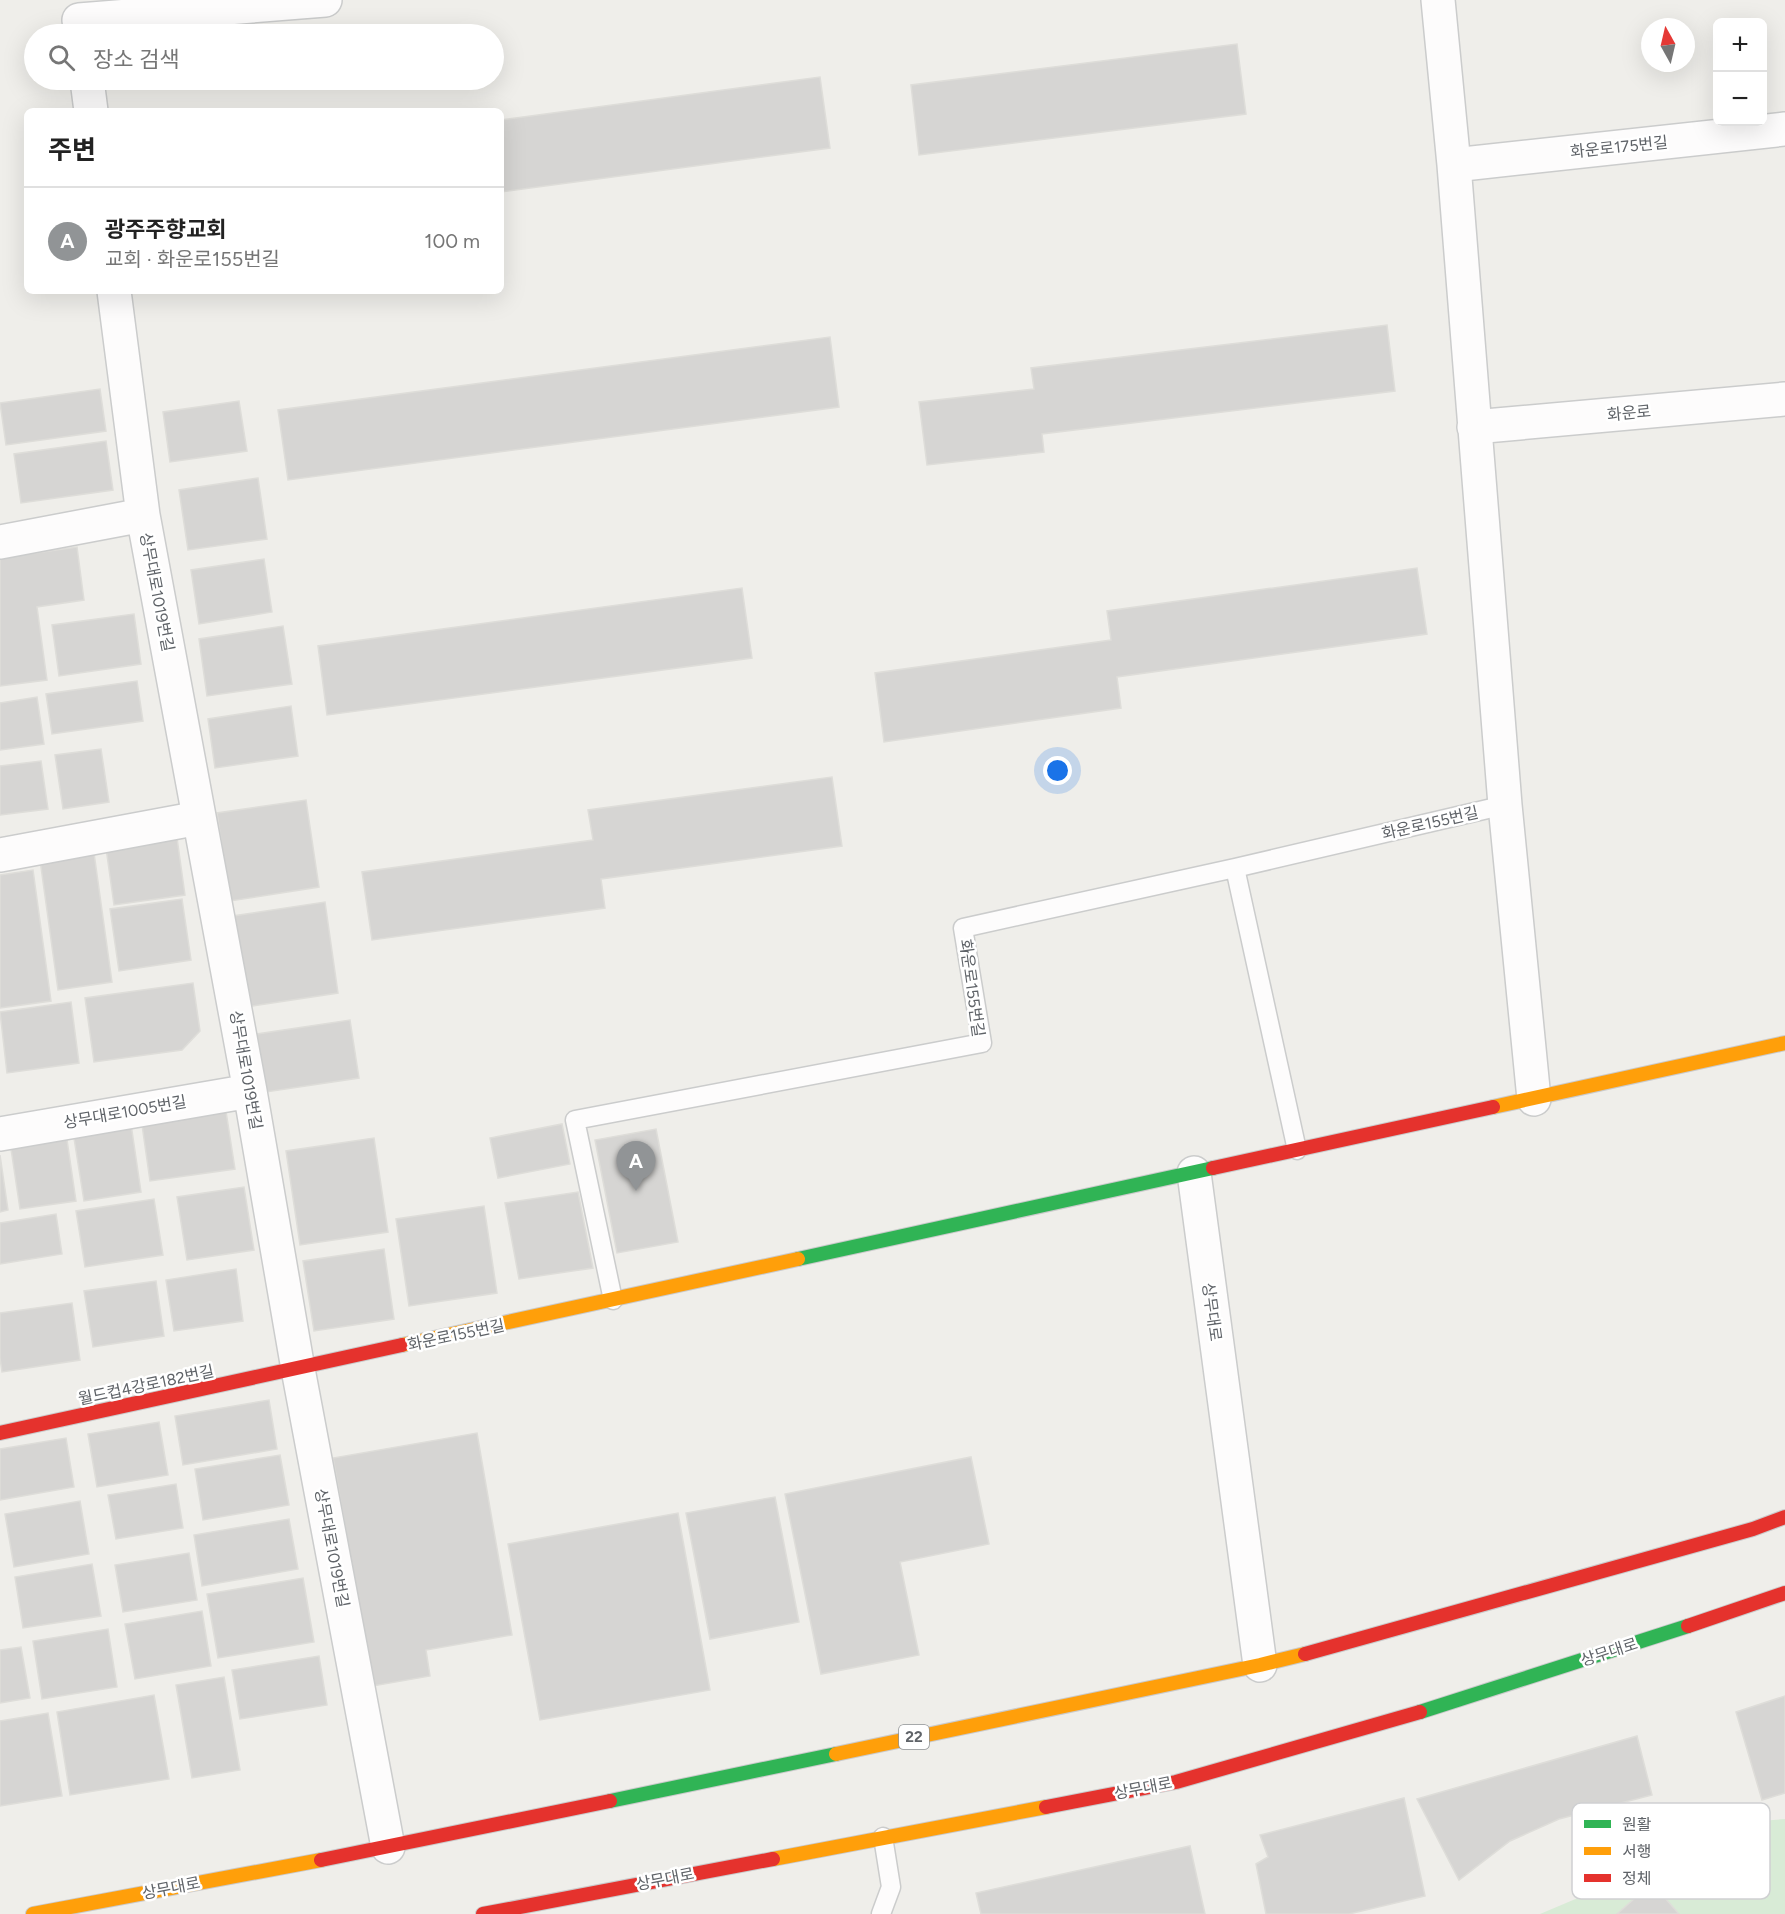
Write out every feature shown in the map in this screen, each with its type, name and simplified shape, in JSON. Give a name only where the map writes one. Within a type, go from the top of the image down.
[{"type":"main road","name":"화운로155번길","points":[[298,1369],[1785,1043]]},
{"type":"main road","name":"월드컵4강로182번길","points":[[0,1433],[298,1369]]},
{"type":"main road","name":"상무대로","points":[[33,1914],[388,1846],[1260,1665],[1753,1529],[1785,1517]]},
{"type":"main road","name":"상무대로","points":[[483,1914],[1176,1782],[1438,1707],[1785,1593]]},
{"type":"street","points":[[107,24],[325,0]]},
{"type":"street","points":[[1438,0],[1454,165],[1505,805],[1534,1099]]},
{"type":"street","points":[[88,90],[91,108]]},
{"type":"street","name":"화운로175번길","points":[[1454,165],[1785,129]]},
{"type":"street","name":"상무대로1019번길","points":[[114,294],[143,515],[250,1091],[298,1369],[388,1846]]},
{"type":"street","name":"화운로","points":[[1474,428],[1785,399]]},
{"type":"street","points":[[0,542],[143,515]]},
{"type":"street","points":[[0,855],[199,818]]},
{"type":"street","name":"상무대로1005번길","points":[[0,1134],[250,1091]]},
{"type":"street","name":"상무대로","points":[[1194,1173],[1260,1665]]},
{"type":"lane","name":"화운로155번길","points":[[613,1300],[575,1120],[982,1043],[963,928],[1505,805]]},
{"type":"lane","points":[[1234,868],[1297,1150]]},
{"type":"lane","points":[[881,1914],[891,1887],[883,1837]]},
{"type":"green space","points":[[1785,1819],[1785,1914],[1540,1914],[1575,1899],[1770,1899],[1770,1820]]},
{"type":"building","points":[[1237,44],[1246,114],[919,155],[911,85]]},
{"type":"building","points":[[820,77],[830,148],[504,192],[504,120]]},
{"type":"building","points":[[1387,325],[1395,391],[1042,434],[1044,452],[927,465],[919,402],[1034,389],[1031,368]]},
{"type":"building","points":[[830,337],[839,407],[288,480],[278,410]]},
{"type":"building","points":[[100,389],[106,431],[6,445],[0,403]]},
{"type":"building","points":[[239,401],[247,451],[170,462],[163,412]]},
{"type":"building","points":[[106,441],[113,490],[21,503],[14,454]]},
{"type":"building","points":[[258,478],[267,539],[188,550],[179,490]]},
{"type":"building","points":[[77,547],[84,600],[37,607],[47,680],[0,686],[0,558]]},
{"type":"building","points":[[264,559],[272,612],[199,624],[191,570]]},
{"type":"building","points":[[1417,568],[1427,634],[1117,677],[1121,708],[884,742],[875,673],[1111,640],[1107,611]]},
{"type":"building","points":[[742,588],[752,658],[327,715],[318,646]]},
{"type":"building","points":[[134,614],[141,664],[59,676],[52,625]]},
{"type":"building","points":[[283,626],[292,684],[207,696],[199,639]]},
{"type":"building","points":[[137,681],[143,721],[52,734],[46,694]]},
{"type":"building","points":[[37,697],[44,744],[0,750],[0,703]]},
{"type":"building","points":[[291,706],[298,756],[215,768],[208,719]]},
{"type":"building","points":[[101,749],[109,802],[63,809],[55,755]]},
{"type":"building","points":[[41,761],[48,809],[0,815],[0,766]]},
{"type":"building","points":[[832,777],[842,846],[601,879],[605,908],[372,940],[362,872],[593,840],[588,810]]},
{"type":"building","points":[[306,800],[319,887],[230,901],[217,813]]},
{"type":"building","points":[[177,838],[185,895],[114,905],[106,848]]},
{"type":"building","points":[[94,853],[112,982],[58,990],[40,860]]},
{"type":"building","points":[[33,870],[51,1001],[0,1008],[0,875]]},
{"type":"building","points":[[182,899],[191,960],[119,971],[110,909]]},
{"type":"building","points":[[325,902],[338,993],[246,1007],[233,916]]},
{"type":"building","points":[[193,983],[200,1031],[182,1050],[94,1062],[85,998]]},
{"type":"building","points":[[71,1002],[79,1063],[7,1073],[0,1012]]},
{"type":"building","points":[[350,1020],[359,1078],[266,1092],[257,1034]]},
{"type":"building","points":[[225,1105],[235,1169],[150,1181],[141,1118]]},
{"type":"building","points":[[131,1124],[141,1192],[84,1201],[73,1132]]},
{"type":"building","points":[[562,1124],[570,1164],[498,1178],[490,1138]]},
{"type":"building","points":[[656,1129],[678,1242],[617,1253],[595,1140]]},
{"type":"building","points":[[66,1133],[76,1201],[20,1209],[10,1142]]},
{"type":"building","points":[[374,1138],[388,1232],[300,1245],[286,1151]]},
{"type":"building","points":[[0,1155],[8,1210],[0,1212]]},
{"type":"building","points":[[244,1187],[254,1250],[187,1260],[177,1197]]},
{"type":"building","points":[[578,1192],[593,1268],[519,1279],[505,1203]]},
{"type":"building","points":[[154,1199],[163,1255],[85,1267],[76,1211]]},
{"type":"building","points":[[484,1206],[497,1293],[409,1306],[396,1219]]},
{"type":"building","points":[[56,1214],[62,1254],[0,1264],[0,1223]]},
{"type":"building","points":[[384,1249],[394,1319],[314,1331],[303,1261]]},
{"type":"building","points":[[236,1269],[243,1321],[174,1331],[166,1280]]},
{"type":"building","points":[[156,1281],[164,1336],[93,1347],[84,1291]]},
{"type":"building","points":[[72,1303],[80,1360],[2,1372],[0,1313]]},
{"type":"building","points":[[269,1400],[277,1449],[183,1465],[175,1416]]},
{"type":"building","points":[[159,1422],[168,1475],[97,1487],[88,1434]]},
{"type":"building","points":[[477,1433],[512,1635],[426,1650],[430,1676],[373,1686],[333,1458]]},
{"type":"building","points":[[66,1438],[74,1487],[0,1500],[0,1449]]},
{"type":"building","points":[[280,1455],[289,1505],[203,1520],[195,1469]]},
{"type":"building","points":[[971,1457],[989,1544],[900,1562],[919,1655],[821,1674],[785,1494]]},
{"type":"building","points":[[176,1484],[183,1528],[116,1539],[108,1495]]},
{"type":"building","points":[[775,1497],[799,1622],[710,1639],[686,1513]]},
{"type":"building","points":[[80,1501],[89,1554],[14,1567],[5,1514]]},
{"type":"building","points":[[678,1513],[710,1690],[540,1720],[508,1544]]},
{"type":"building","points":[[289,1519],[298,1569],[202,1586],[194,1535]]},
{"type":"building","points":[[189,1553],[197,1600],[123,1612],[115,1565]]},
{"type":"building","points":[[92,1564],[101,1616],[23,1628],[15,1577]]},
{"type":"building","points":[[303,1578],[314,1642],[218,1658],[207,1594]]},
{"type":"building","points":[[202,1611],[211,1666],[135,1679],[125,1624]]},
{"type":"building","points":[[108,1629],[117,1687],[42,1699],[33,1641]]},
{"type":"building","points":[[21,1647],[30,1698],[0,1703],[0,1650]]},
{"type":"building","points":[[319,1656],[327,1705],[240,1719],[232,1670]]},
{"type":"building","points":[[224,1677],[240,1770],[192,1778],[176,1685]]},
{"type":"building","points":[[154,1695],[169,1779],[70,1795],[57,1712]]},
{"type":"building","points":[[1785,1696],[1785,1793],[1762,1800],[1736,1712]]},
{"type":"building","points":[[48,1713],[62,1796],[0,1806],[0,1721]]},
{"type":"building","points":[[1637,1736],[1652,1795],[1621,1803],[1572,1803],[1572,1816],[1559,1819],[1510,1841],[1459,1880],[1417,1799]]},
{"type":"building","points":[[1404,1798],[1425,1896],[1349,1914],[1266,1914],[1256,1864],[1268,1857],[1260,1835]]},
{"type":"building","points":[[1190,1846],[1205,1914],[981,1914],[976,1893]]},
{"type":"building","points":[[1634,1899],[1666,1899],[1679,1914],[1617,1914]]},
{"type":"traffic: fast","points":[[798,1259],[1213,1168]]},
{"type":"traffic: fast","points":[[1420,1712],[1688,1626]]},
{"type":"traffic: fast","points":[[610,1801],[836,1754]]},
{"type":"traffic: slow","points":[[1493,1107],[1785,1043]]},
{"type":"traffic: slow","points":[[402,1345],[798,1259]]},
{"type":"traffic: slow","points":[[836,1754],[1305,1654]]},
{"type":"traffic: slow","points":[[773,1859],[1046,1807]]},
{"type":"traffic: slow","points":[[33,1914],[321,1860]]},
{"type":"traffic: jam","points":[[1213,1168],[1493,1107]]},
{"type":"traffic: jam","points":[[0,1433],[402,1345]]},
{"type":"traffic: jam","points":[[1305,1654],[1753,1529],[1785,1517]]},
{"type":"traffic: jam","points":[[1688,1626],[1785,1593]]},
{"type":"traffic: jam","points":[[1046,1807],[1176,1782],[1420,1712]]},
{"type":"traffic: jam","points":[[321,1860],[610,1801]]},
{"type":"traffic: jam","points":[[483,1914],[773,1859]]},
{"type":"place","name":"광주주향교회","points":[[636,1191]]}]
